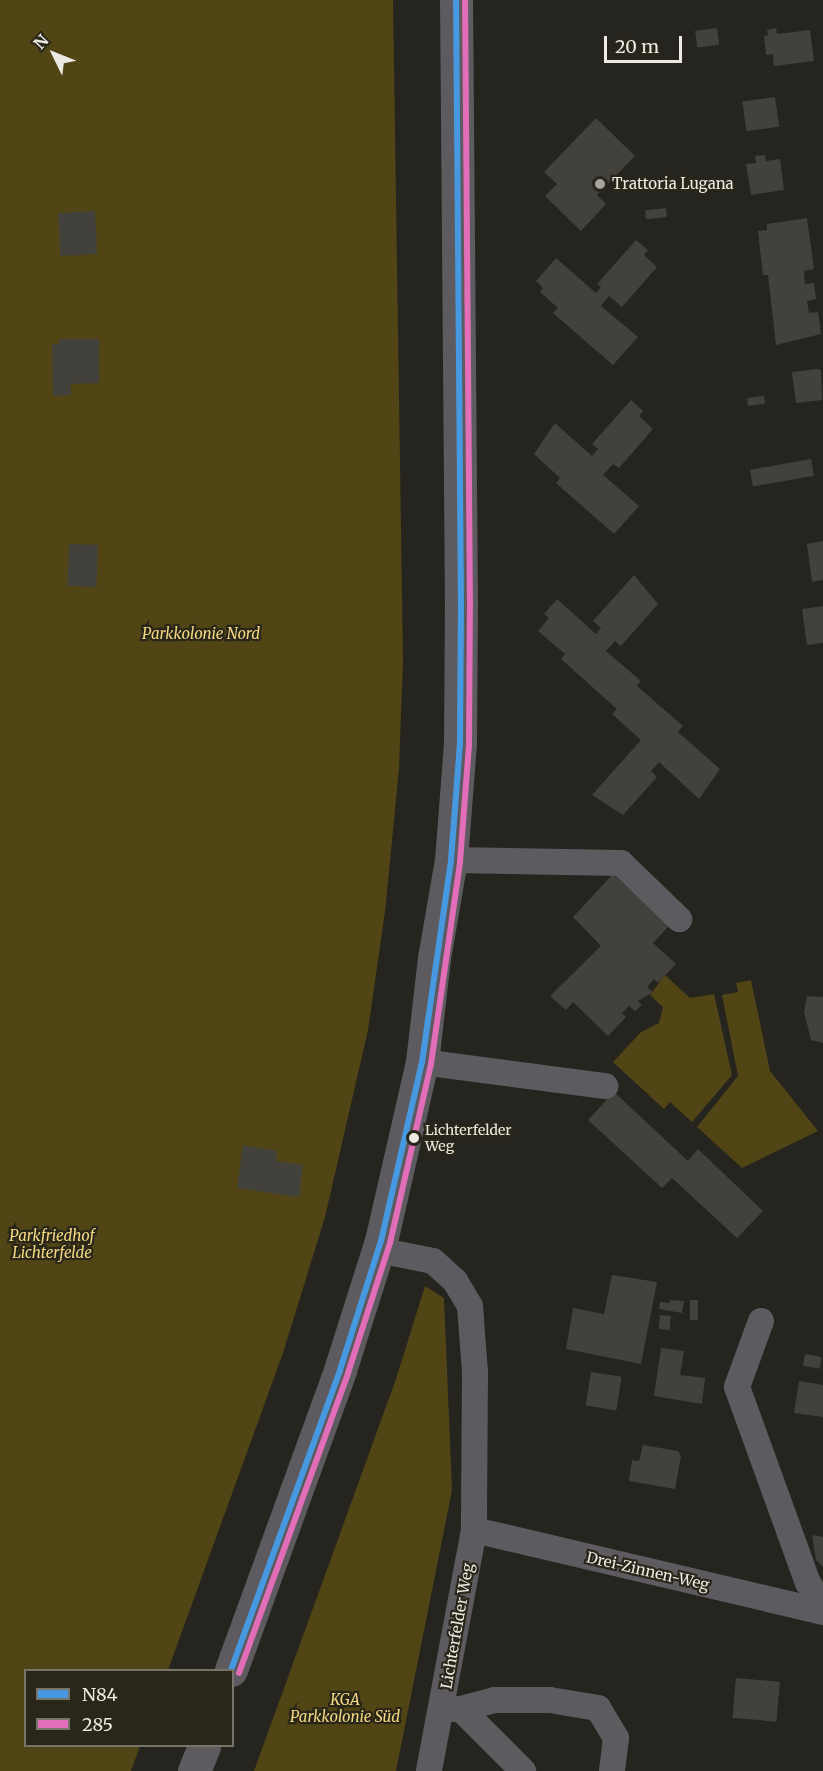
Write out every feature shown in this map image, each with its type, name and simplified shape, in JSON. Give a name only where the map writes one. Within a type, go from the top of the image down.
[{"type":"main road","points":[[232,1669],[340,1370],[378,1250],[422,1062],[434,958],[452,860],[460,744],[461,607],[456,0]]},
{"type":"main road","points":[[194,1771],[204,1747]]},
{"type":"street","points":[[452,860],[621,863],[679,919]]},
{"type":"street","points":[[422,1062],[605,1086]]},
{"type":"street","name":"Lichterfelder Weg","points":[[378,1250],[433,1261],[455,1281],[470,1306],[476,1372],[474,1530],[452,1709],[429,1771]]},
{"type":"street","points":[[761,1321],[737,1387],[808,1583],[823,1605]]},
{"type":"street","name":"Drei-Zinnen-Weg","points":[[474,1530],[823,1612]]},
{"type":"street","points":[[452,1709],[495,1700],[550,1700],[598,1708],[616,1738],[612,1771]]},
{"type":"street","points":[[452,1709],[523,1771]]},
{"type":"green space","name":"Parkkolonie Nord","points":[[0,0],[393,0],[403,662],[399,769],[385,912],[368,1030],[325,1217],[283,1353],[168,1669],[24,1669],[24,1747],[140,1747],[131,1771],[0,1771]]},
{"type":"green space","points":[[665,975],[690,998],[714,994],[732,1075],[692,1122],[670,1102],[664,1109],[613,1062],[641,1032],[659,1023],[663,1007],[650,995]]},
{"type":"green space","points":[[751,980],[770,1071],[818,1131],[742,1168],[697,1127],[738,1076],[722,995],[738,992],[736,983]]},
{"type":"green space","name":"KGA Parkkolonie Süd","points":[[425,1286],[444,1298],[452,1490],[396,1771],[254,1771],[396,1379]]},
{"type":"building","points":[[717,28],[719,45],[697,48],[695,31]]},
{"type":"building","points":[[776,28],[777,34],[810,30],[814,61],[774,66],[773,54],[766,55],[764,36],[768,35],[767,30]]},
{"type":"building","points":[[775,97],[779,127],[746,131],[742,102]]},
{"type":"building","points":[[596,118],[635,156],[597,195],[606,204],[581,231],[545,196],[557,184],[544,172]]},
{"type":"building","points":[[765,155],[766,161],[780,159],[784,190],[751,195],[746,164],[756,163],[755,156]]},
{"type":"building","points":[[666,208],[667,217],[646,219],[645,210]]},
{"type":"building","points":[[95,211],[97,254],[60,256],[58,213]]},
{"type":"building","points":[[807,218],[814,269],[804,271],[805,284],[814,283],[816,299],[807,301],[809,313],[818,312],[821,334],[776,345],[768,275],[763,275],[758,231],[767,230],[767,224]]},
{"type":"building","points":[[636,240],[648,250],[644,255],[657,267],[622,307],[609,296],[601,306],[638,337],[613,365],[553,313],[558,308],[540,292],[543,288],[536,281],[556,258],[596,293],[601,287],[597,284]]},
{"type":"building","points":[[59,339],[99,339],[99,383],[71,384],[71,395],[53,396],[52,344],[59,344]]},
{"type":"building","points":[[821,370],[822,400],[796,403],[792,372]]},
{"type":"building","points":[[764,396],[765,404],[748,406],[747,398]]},
{"type":"building","points":[[631,400],[643,411],[639,416],[653,429],[619,468],[613,464],[603,475],[639,506],[614,534],[556,483],[560,478],[534,454],[555,423],[592,456],[598,449],[592,444]]},
{"type":"building","points":[[811,459],[814,476],[753,487],[750,470]]},
{"type":"building","points":[[823,541],[823,580],[812,582],[807,544]]},
{"type":"building","points":[[69,544],[98,545],[97,587],[68,586]]},
{"type":"building","points":[[634,575],[658,604],[621,646],[615,641],[606,651],[641,681],[637,686],[683,726],[678,732],[720,769],[699,799],[659,762],[651,771],[657,777],[623,815],[592,795],[641,740],[612,714],[617,709],[561,659],[565,654],[538,631],[549,618],[544,614],[557,599],[596,634],[601,628],[593,621]]},
{"type":"building","points":[[823,606],[823,643],[807,645],[802,609]]},
{"type":"building","points":[[613,874],[669,926],[653,943],[676,964],[658,983],[654,979],[647,987],[653,992],[638,1001],[642,1005],[635,1011],[629,1006],[622,1013],[626,1017],[608,1036],[573,1002],[566,1010],[550,996],[601,946],[573,917]]},
{"type":"building","points":[[807,996],[823,997],[823,1043],[811,1040],[804,1012]]},
{"type":"building","points":[[614,1092],[688,1161],[698,1149],[763,1211],[737,1238],[672,1178],[662,1188],[588,1120]]},
{"type":"building","points":[[243,1145],[277,1151],[276,1161],[303,1165],[299,1197],[237,1188]]},
{"type":"building","points":[[612,1275],[657,1282],[641,1364],[566,1349],[573,1308],[604,1314]]},
{"type":"building","points":[[670,1300],[684,1301],[682,1313],[659,1309],[660,1302],[669,1303]]},
{"type":"building","points":[[690,1300],[698,1300],[698,1320],[690,1320]]},
{"type":"building","points":[[660,1315],[671,1316],[670,1330],[659,1329]]},
{"type":"building","points":[[661,1348],[684,1351],[680,1375],[705,1378],[702,1404],[654,1396]]},
{"type":"building","points":[[805,1354],[822,1357],[820,1369],[803,1366]]},
{"type":"building","points":[[591,1372],[622,1377],[616,1410],[586,1406]]},
{"type":"building","points":[[799,1381],[823,1385],[823,1417],[794,1413]]},
{"type":"building","points":[[643,1445],[678,1451],[681,1456],[675,1489],[629,1481],[632,1460],[639,1461]]},
{"type":"building","points":[[812,1535],[823,1537],[823,1567],[816,1560]]},
{"type":"building","points":[[736,1678],[780,1682],[776,1722],[733,1718]]},
{"type":"transit line","name":"N84","points":[[231,1669],[340,1370],[381,1241],[422,1062],[451,860],[460,744],[461,607],[456,0]]},
{"type":"transit line","name":"285","points":[[239,1673],[348,1373],[390,1243],[431,1064],[460,862],[469,744],[470,607],[465,0]]},
{"type":"place","name":"Trattoria Lugana","points":[[600,184]]},
{"type":"place","name":"Lichterfelder Weg","points":[[414,1138]]},
{"type":"park label","name":"Parkfriedhof Lichterfelde","points":[[52,1244]]}]
